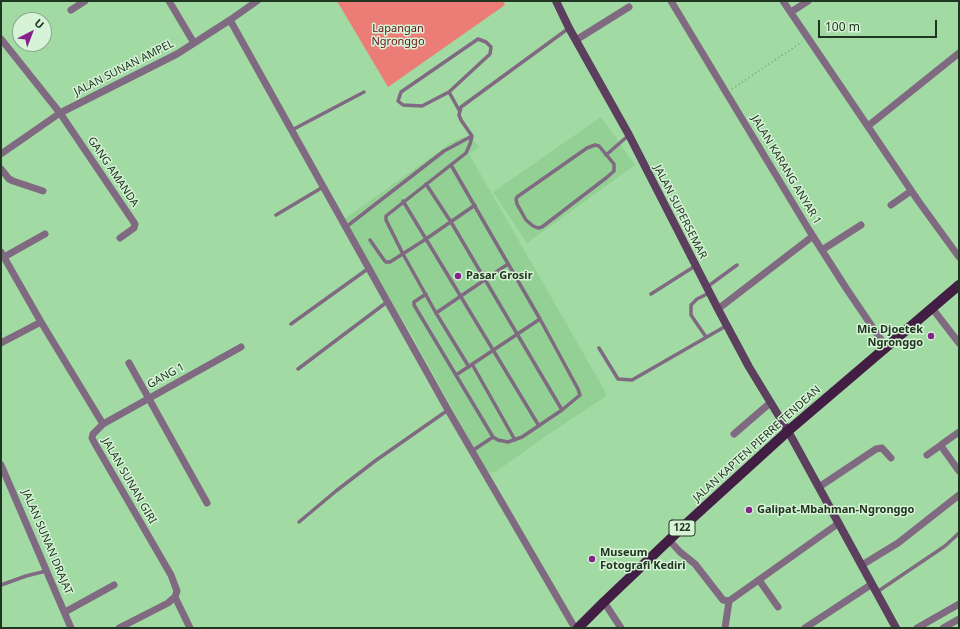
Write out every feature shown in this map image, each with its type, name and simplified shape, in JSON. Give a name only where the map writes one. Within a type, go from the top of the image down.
[{"type":"main road","name":"JALAN SUPERSEMAR","points":[[557,2],[569,28],[629,135],[727,326],[770,403],[788,431],[877,592],[894,627]]},
{"type":"main road","name":"JALAN KAPTEN PIERRE TENDEAN","points":[[578,628],[669,540],[788,431],[959,285]]},
{"type":"street","points":[[72,10],[85,1]]},
{"type":"street","points":[[169,1],[194,43]]},
{"type":"street","name":"JALAN SUNAN AMPEL","points":[[1,154],[60,113],[156,65],[194,43],[257,1]]},
{"type":"street","name":"JALAN KARANG ANYAR 1","points":[[671,1],[813,236],[846,288],[886,346]]},
{"type":"street","points":[[784,1],[911,191],[959,257]]},
{"type":"street","points":[[791,12],[808,1]]},
{"type":"street","points":[[576,40],[629,7]]},
{"type":"street","points":[[230,20],[448,410],[575,628]]},
{"type":"street","points":[[1,39],[60,113]]},
{"type":"street","points":[[868,126],[959,53]]},
{"type":"street","name":"GANG AMANDA","points":[[60,113],[135,224],[134,228],[120,238]]},
{"type":"street","points":[[1,169],[9,179],[43,191]]},
{"type":"street","points":[[892,205],[911,191]]},
{"type":"street","points":[[822,250],[861,225]]},
{"type":"street","points":[[2,254],[45,234]]},
{"type":"street","points":[[718,309],[813,236]]},
{"type":"street","name":"JALAN SUNAN GIRI","points":[[2,254],[41,322],[103,424],[93,434],[92,438],[171,575],[176,585],[176,595]]},
{"type":"street","points":[[932,308],[959,343]]},
{"type":"street","points":[[1,343],[41,322]]},
{"type":"street","name":"GANG 1","points":[[103,424],[241,347]]},
{"type":"street","points":[[129,363],[207,503]]},
{"type":"street","points":[[734,434],[770,403]]},
{"type":"street","points":[[927,455],[959,432]]},
{"type":"street","points":[[941,445],[941,448],[959,471]]},
{"type":"street","points":[[819,487],[876,449],[882,448],[891,458]]},
{"type":"street","name":"JALAN SUNAN DRAJAT","points":[[1,464],[71,628]]},
{"type":"street","points":[[862,565],[898,543],[959,495]]},
{"type":"street","points":[[669,540],[680,552],[695,564],[723,600],[729,601],[839,523]]},
{"type":"street","points":[[759,580],[778,607]]},
{"type":"street","points":[[806,628],[872,584]]},
{"type":"street","points":[[65,612],[114,585]]},
{"type":"street","points":[[119,628],[168,603],[176,595],[190,628]]},
{"type":"street","points":[[725,628],[729,601]]},
{"type":"street","points":[[604,602],[621,628]]},
{"type":"street","points":[[917,628],[959,604]]},
{"type":"street","points":[[944,628],[959,618]]},
{"type":"lane","points":[[459,110],[461,107],[569,28]]},
{"type":"lane","points":[[478,40],[486,42],[491,48],[490,54],[449,92],[422,106],[403,106],[398,101],[401,92],[478,40]]},
{"type":"lane","points":[[292,130],[364,92]]},
{"type":"lane","points":[[449,92],[459,110],[461,120],[472,136],[466,153],[403,201],[386,216],[386,220],[436,313],[471,365],[515,440]]},
{"type":"lane","points":[[606,156],[629,135]]},
{"type":"lane","points":[[346,228],[444,151],[472,136]]},
{"type":"lane","points":[[599,146],[606,156],[614,164],[614,171],[606,178],[540,228],[533,226],[526,220],[516,202],[516,199],[520,195],[587,148],[599,146]]},
{"type":"lane","points":[[426,294],[414,302],[414,305],[493,437],[502,442],[515,440],[539,426],[579,397],[580,392],[540,319],[451,165]]},
{"type":"lane","points":[[426,184],[562,410]]},
{"type":"lane","points":[[276,215],[323,187]]},
{"type":"lane","points":[[403,201],[539,426]]},
{"type":"lane","points":[[370,240],[380,256],[386,262],[390,262],[475,205]]},
{"type":"lane","points":[[436,313],[508,264]]},
{"type":"lane","points":[[651,294],[695,266]]},
{"type":"lane","points":[[706,338],[691,315],[691,305],[737,266]]},
{"type":"lane","points":[[291,324],[369,268]]},
{"type":"lane","points":[[298,369],[388,301]]},
{"type":"lane","points":[[456,376],[540,319]]},
{"type":"lane","points":[[599,348],[618,379],[632,380],[727,326]]},
{"type":"lane","points":[[299,522],[358,474],[448,410]]},
{"type":"lane","points":[[472,450],[493,437]]},
{"type":"lane","points":[[877,592],[945,546],[959,533]]},
{"type":"lane","points":[[1,585],[26,576],[46,572]]},
{"type":"path","points":[[727,92],[808,38]]},
{"type":"shaded area","points":[[601,117],[635,165],[527,243],[493,192]]},
{"type":"shaded area","name":"Pasar Grosir","points":[[470,136],[479,147],[469,154],[606,393],[605,397],[543,438],[497,471],[491,473],[486,469],[410,332],[343,220],[455,140]]},
{"type":"green space","name":"Lapangan Ngronggo","points":[[337,1],[503,1],[505,5],[388,87]]},
{"type":"place","name":"Pasar Grosir","points":[[458,276]]},
{"type":"place","name":"Mie Djoetek Ngronggo","points":[[931,336]]},
{"type":"place","name":"Galipat-Mbahman-Ngronggo","points":[[749,510]]},
{"type":"place","name":"Museum Fotografi Kediri","points":[[592,559]]}]
